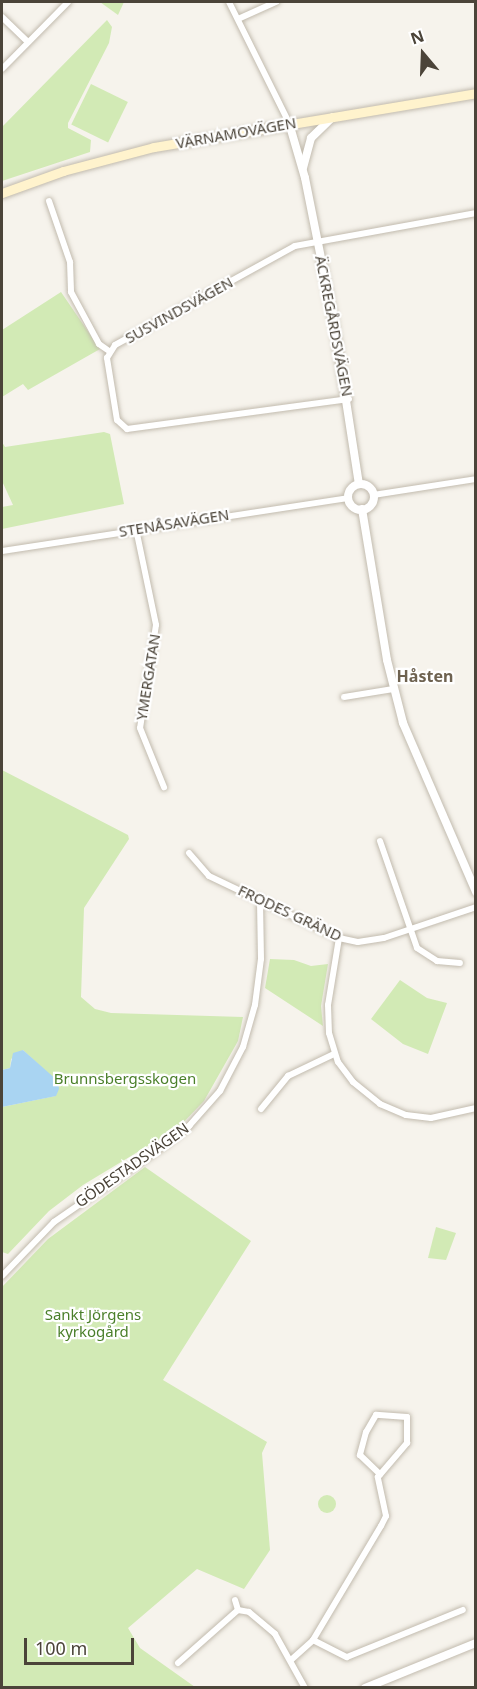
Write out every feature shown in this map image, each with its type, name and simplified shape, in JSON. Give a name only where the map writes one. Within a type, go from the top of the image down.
[{"type":"main road","name":"VÄRNAMOVÄGEN","points":[[2,193],[112,157],[290,123],[476,93]]},
{"type":"street","points":[[2,69],[68,2]]},
{"type":"street","points":[[229,2],[290,123]]},
{"type":"street","points":[[238,19],[276,2]]},
{"type":"street","points":[[2,17],[28,42]]},
{"type":"street","name":"ÄCKREGÅRDSVÄGEN","points":[[303,168],[311,138],[334,116]]},
{"type":"street","name":"ÄCKREGÅRDSVÄGEN","points":[[290,123],[303,168],[349,399],[359,484]]},
{"type":"street","points":[[49,201],[70,262],[71,292],[99,344],[109,351]]},
{"type":"street","name":"SUSVINDSVÄGEN","points":[[349,399],[127,429],[117,420],[108,368],[109,351],[278,254],[317,240],[476,213]]},
{"type":"street","points":[[373,495],[476,479]]},
{"type":"street","points":[[359,484],[367,486],[373,495],[371,505],[362,510],[352,507],[348,498],[352,488],[359,484]]},
{"type":"street","name":"STENÅSAVÄGEN","points":[[2,551],[348,498]]},
{"type":"street","points":[[362,510],[393,688],[409,739],[476,892]]},
{"type":"street","name":"YMERGATAN","points":[[136,529],[156,625],[140,728],[164,787]]},
{"type":"street","points":[[344,697],[393,688]]},
{"type":"street","points":[[380,841],[417,948],[427,958],[460,963]]},
{"type":"street","name":"FRODES GRÄND","points":[[189,853],[209,876],[339,938],[368,941],[410,931],[473,908]]},
{"type":"street","name":"GÖDESTADSVÄGEN","points":[[2,1276],[54,1222],[181,1132],[220,1091],[243,1047],[255,1005],[261,959],[260,899]]},
{"type":"street","points":[[339,938],[328,1005],[334,1054],[367,1095],[394,1111],[431,1118],[476,1108]]},
{"type":"street","points":[[261,1109],[288,1076],[334,1054]]},
{"type":"street","points":[[291,1660],[313,1640],[386,1516],[377,1485],[380,1473],[406,1443],[407,1417],[376,1415],[366,1432],[360,1455],[380,1473]]},
{"type":"street","points":[[235,1600],[238,1610]]},
{"type":"street","points":[[238,1610],[249,1612],[262,1620],[291,1660],[305,1688]]},
{"type":"street","points":[[178,1663],[238,1610]]},
{"type":"street","points":[[313,1640],[347,1657],[463,1610]]},
{"type":"street","points":[[365,1688],[476,1643]]},
{"type":"green space","points":[[100,2],[124,2],[118,15]]},
{"type":"green space","points":[[107,20],[112,27],[109,43],[68,123],[68,128],[91,140],[90,152],[2,181],[2,127]]},
{"type":"green space","points":[[91,84],[128,102],[108,142],[71,124]]},
{"type":"green space","points":[[61,292],[100,349],[28,390],[23,384],[2,397],[2,330]]},
{"type":"green space","points":[[104,432],[110,434],[124,504],[2,529],[2,507],[13,505],[2,481],[2,442],[5,447]]},
{"type":"green space","name":"Brunnsbergsskogen","points":[[2,770],[128,835],[129,839],[84,908],[81,997],[95,1009],[111,1013],[243,1017],[238,1041],[204,1101],[179,1127],[83,1185],[49,1211],[8,1254],[2,1252],[2,1107],[55,1096],[37,1063],[23,1050],[11,1059],[10,1068],[2,1070]]},
{"type":"green space","points":[[270,959],[294,960],[311,966],[328,964],[321,1006],[323,1026],[265,988]]},
{"type":"green space","points":[[400,980],[427,998],[447,1003],[428,1054],[403,1044],[371,1019]]},
{"type":"green space","name":"Sankt Jörgens kyrkogård","points":[[145,1167],[251,1241],[163,1380],[267,1442],[262,1453],[270,1550],[244,1589],[197,1569],[128,1628],[140,1648],[195,1687],[2,1687],[2,1287],[48,1239]]},
{"type":"green space","points":[[436,1227],[456,1233],[446,1260],[428,1258]]},
{"type":"green space","points":[[327,1495],[333,1498],[336,1504],[333,1510],[327,1513],[321,1510],[318,1504],[321,1498]]},
{"type":"water","points":[[23,1050],[58,1081],[59,1089],[56,1096],[2,1107],[2,1070],[10,1068],[13,1053]]},
{"type":"district","name":"Håsten","points":[[425,676]]}]
